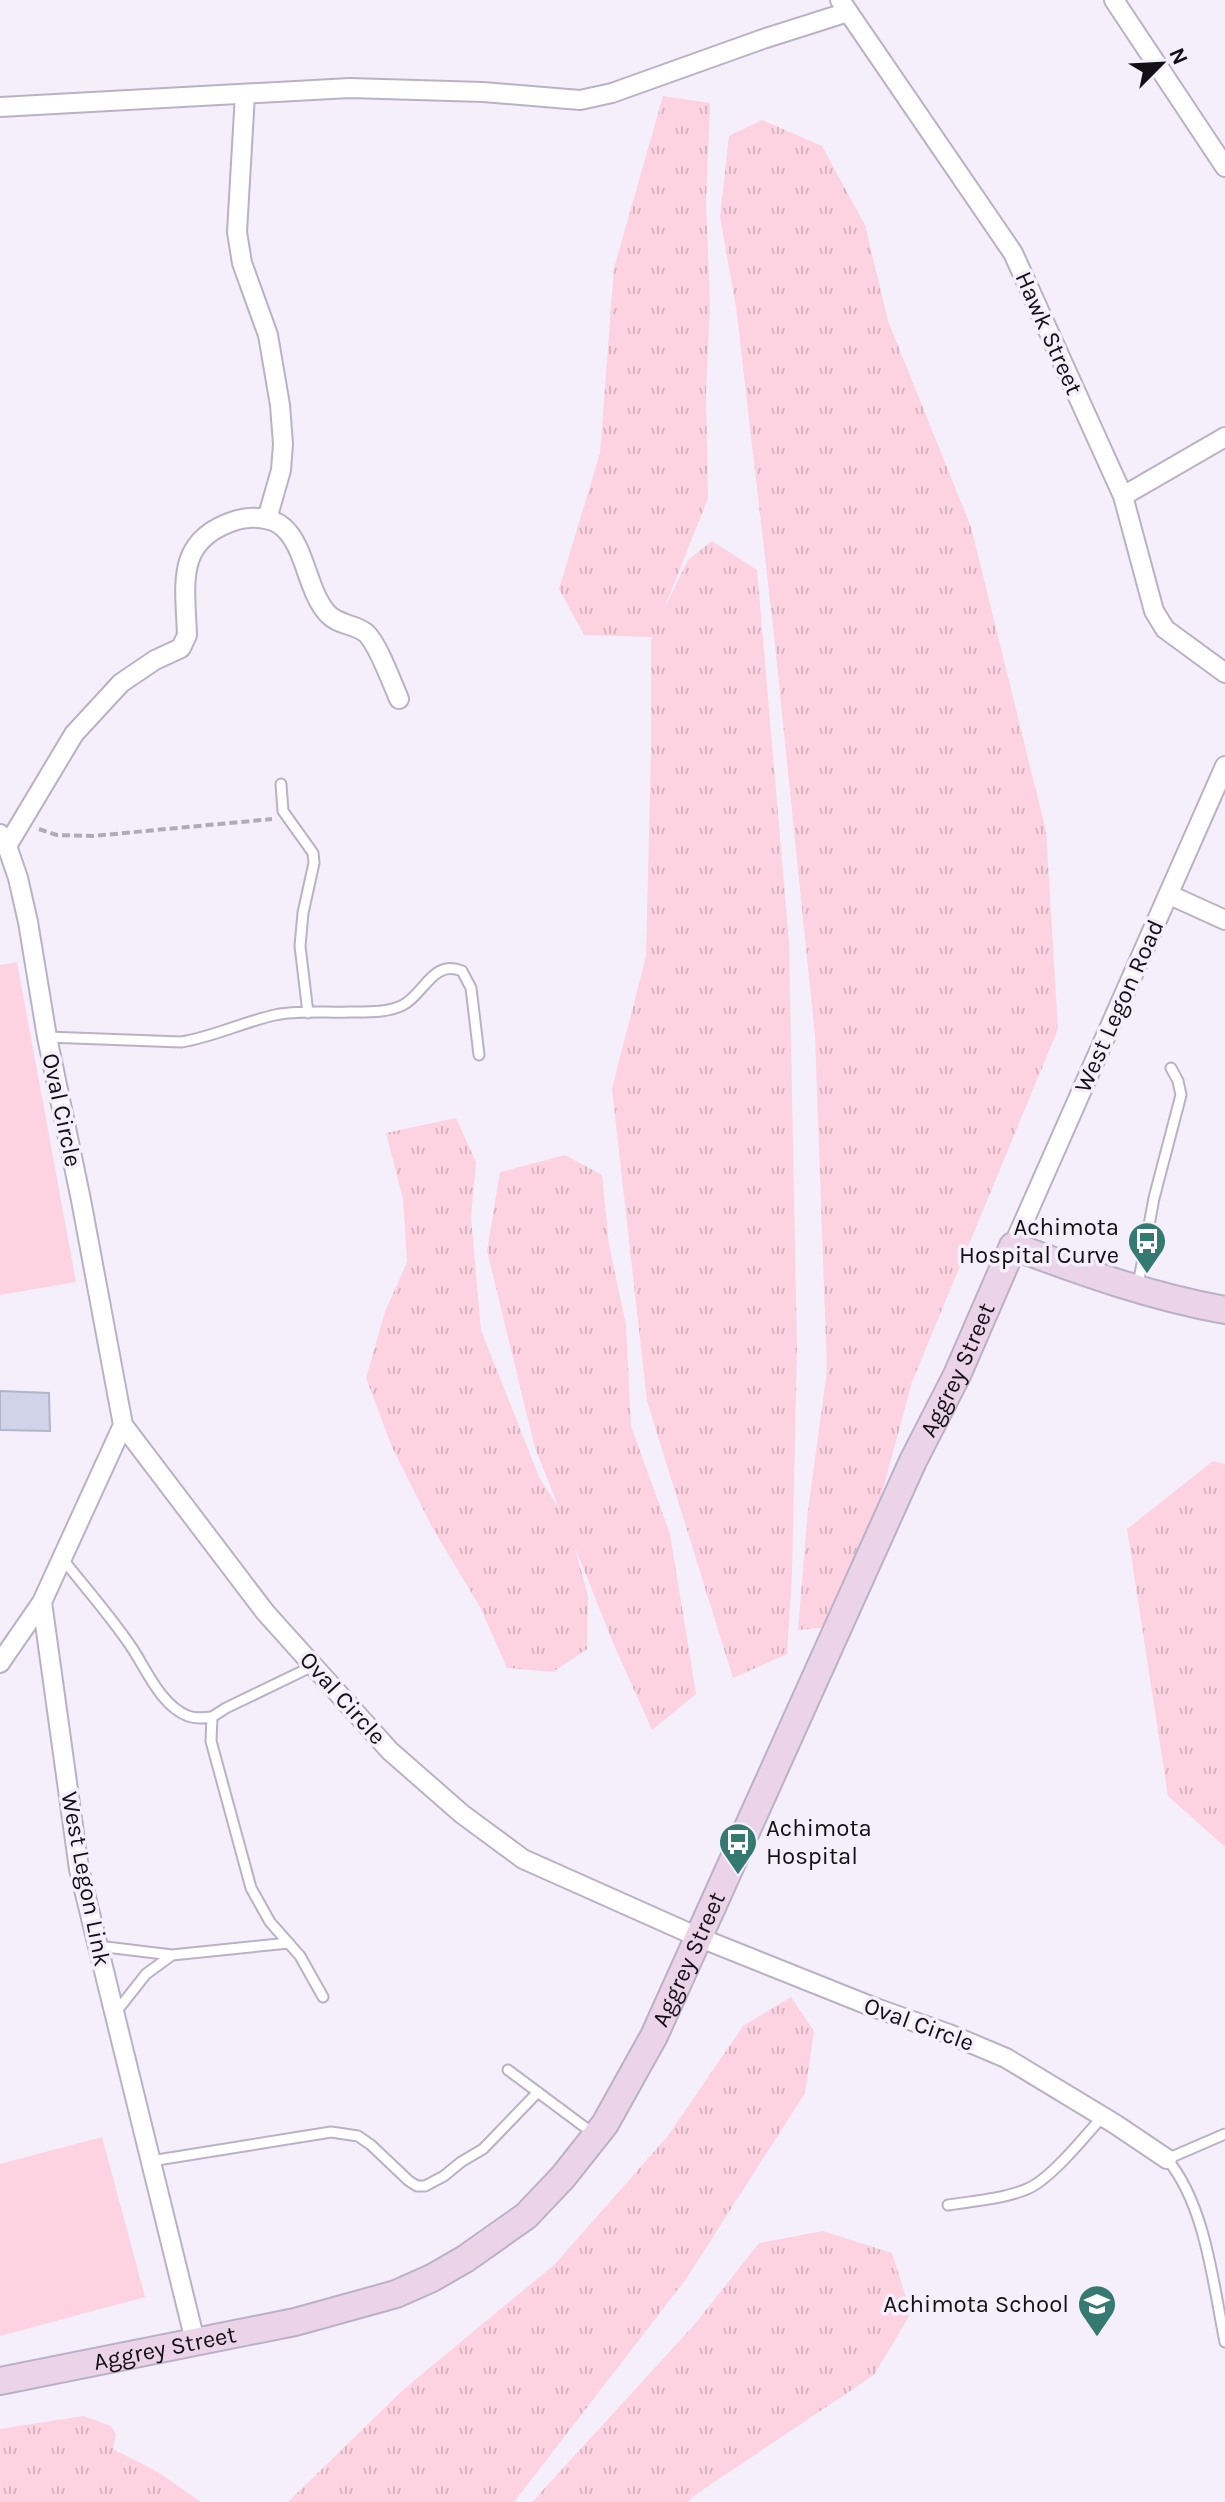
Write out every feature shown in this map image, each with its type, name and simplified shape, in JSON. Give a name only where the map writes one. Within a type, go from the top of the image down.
[{"type":"main road","points":[[1013,1246],[1108,1281],[1184,1303],[1225,1310]]},
{"type":"main road","name":"Aggrey Street","points":[[0,2381],[295,2322],[396,2294],[465,2259],[526,2216],[563,2177],[597,2136],[629,2083],[679,1985],[913,1461],[957,1375],[1013,1246]]},
{"type":"street","points":[[1114,0],[1225,167]]},
{"type":"street","points":[[0,107],[350,88],[483,92],[580,100],[612,93],[763,39],[844,6]]},
{"type":"street","name":"Hawk Street","points":[[844,6],[1013,253],[1123,496],[1154,611],[1165,629],[1225,673]]},
{"type":"street","points":[[245,94],[237,232],[242,263],[268,335],[283,444],[281,470],[267,519]]},
{"type":"street","points":[[1123,496],[1225,437]]},
{"type":"street","points":[[4,840],[21,823],[74,734],[121,683],[155,660],[181,648],[186,642],[185,578],[189,556],[197,542],[223,524],[242,519],[267,519],[283,527],[294,542],[328,616],[363,631],[372,640],[399,699]]},
{"type":"street","name":"West Legon Road","points":[[1013,1246],[1225,766]]},
{"type":"street","name":"Oval Circle","points":[[4,840],[18,878],[28,922],[47,1037],[123,1425],[265,1612],[390,1751],[462,1814],[523,1859],[698,1937],[1006,2058],[1103,2116],[1167,2159]]},
{"type":"street","points":[[1170,895],[1225,920]]},
{"type":"street","points":[[0,1663],[42,1602],[123,1425]]},
{"type":"street","name":"West Legon Link","points":[[42,1602],[79,1869],[195,2341]]},
{"type":"lane","points":[[281,784],[281,805],[286,817],[313,853],[300,946],[308,1013]]},
{"type":"lane","points":[[47,1037],[181,1042],[277,1014],[376,1012],[405,1004],[436,973],[456,968],[462,971],[471,988],[479,1055]]},
{"type":"lane","points":[[1137,1288],[1154,1198],[1181,1095],[1171,1068]]},
{"type":"lane","points":[[61,1557],[130,1644],[153,1682],[170,1703],[186,1716],[200,1719],[212,1717],[313,1666]]},
{"type":"lane","points":[[212,1717],[211,1741],[251,1888],[270,1922],[300,1956],[323,1997]]},
{"type":"lane","points":[[98,1946],[172,1955],[289,1943]]},
{"type":"lane","points":[[115,2014],[146,1974],[172,1955]]},
{"type":"lane","points":[[508,2070],[597,2136]]},
{"type":"lane","points":[[151,2161],[331,2132],[358,2136],[409,2181],[425,2186],[483,2149],[538,2092]]},
{"type":"lane","points":[[948,2205],[1030,2188],[1064,2160],[1103,2116]]},
{"type":"lane","points":[[1225,2134],[1167,2159],[1179,2173],[1197,2214],[1225,2342]]},
{"type":"path","points":[[21,823],[57,835],[93,836],[286,817]]},
{"type":"green space","points":[[663,96],[710,103],[706,202],[710,302],[706,393],[708,498],[664,609],[688,560],[712,541],[757,570],[789,941],[797,1349],[787,1654],[733,1678],[647,1401],[612,1089],[646,956],[653,637],[584,635],[559,589],[600,453],[614,268]]},
{"type":"green space","points":[[762,120],[822,146],[865,225],[888,321],[971,527],[1046,831],[1058,1029],[912,1382],[877,1511],[832,1627],[798,1630],[808,1510],[827,1371],[815,1036],[774,635],[736,307],[720,217],[729,136]]},
{"type":"green space","points":[[17,962],[76,1282],[0,1295],[0,965]]},
{"type":"green space","points":[[456,1118],[476,1162],[471,1217],[481,1330],[540,1479],[559,1508],[535,1448],[487,1251],[500,1172],[565,1155],[602,1175],[609,1245],[626,1325],[631,1426],[670,1534],[696,1694],[652,1730],[574,1545],[588,1596],[587,1649],[553,1672],[507,1668],[480,1607],[432,1527],[392,1447],[366,1378],[385,1312],[407,1262],[403,1199],[386,1133]]},
{"type":"green space","points":[[1213,1461],[1225,1464],[1225,1847],[1168,1796],[1127,1529]]},
{"type":"green space","points":[[791,1997],[814,2031],[805,2093],[686,2279],[514,2502],[288,2502],[404,2389],[554,2265],[667,2137],[743,2026]]},
{"type":"green space","points":[[102,2137],[145,2297],[0,2336],[0,2164]]},
{"type":"green space","points":[[823,2231],[892,2253],[911,2313],[874,2375],[688,2502],[532,2502],[694,2325],[759,2243]]},
{"type":"green space","points":[[83,2416],[111,2426],[116,2434],[113,2449],[158,2472],[201,2502],[0,2502],[0,2429]]},
{"type":"building","points":[[0,1391],[49,1393],[50,1431],[0,1430]]},
{"type":"place","name":"Achimota Hospital Curve","points":[[1147,1275]]},
{"type":"place","name":"Achimota Hospital","points":[[738,1876]]},
{"type":"place","name":"Achimota School","points":[[1097,2338]]}]
